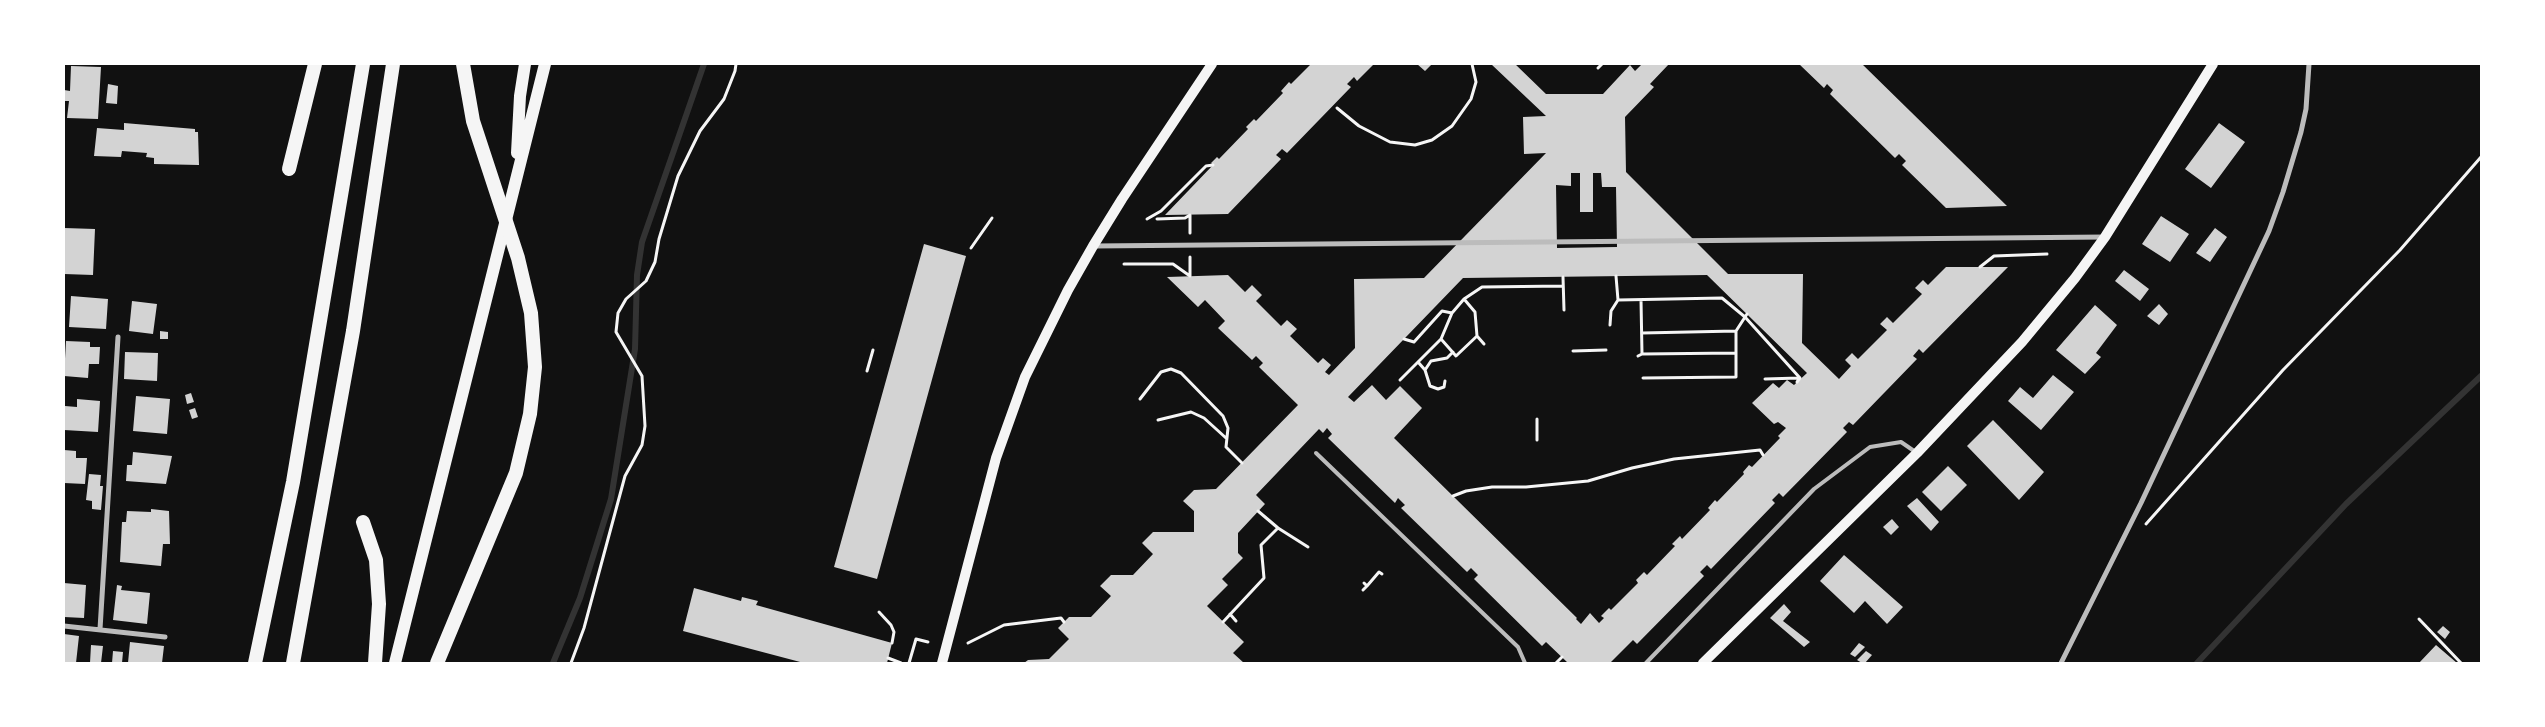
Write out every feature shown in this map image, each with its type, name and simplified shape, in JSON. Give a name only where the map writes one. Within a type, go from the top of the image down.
[{"type":"highway","points":[[289,169],[315,64]]},
{"type":"highway","points":[[255,663],[293,482],[363,64]]},
{"type":"highway","points":[[293,663],[354,321],[393,64]]},
{"type":"highway","points":[[437,663],[516,474],[530,414],[535,367],[531,313],[518,258],[473,121],[463,64]]},
{"type":"highway","points":[[363,522],[376,560],[379,604],[375,663]]},
{"type":"main road","points":[[515,183],[520,96],[525,64]]},
{"type":"main road","points":[[396,663],[545,64]]},
{"type":"main road","points":[[942,663],[996,458],[1025,377],[1055,315],[1093,246],[1212,64]]},
{"type":"main road","points":[[1702,663],[1917,453],[2022,342],[2075,278],[2105,237],[2213,64]]},
{"type":"street","points":[[2062,663],[2141,504],[2268,231],[2284,192],[2301,132],[2306,109],[2309,64]]},
{"type":"street","points":[[1093,246],[2105,237]]},
{"type":"street","points":[[100,629],[118,337]]},
{"type":"street","points":[[64,626],[165,637]]},
{"type":"lane","points":[[1646,663],[1814,489],[1870,447],[1901,442],[1917,453]]},
{"type":"lane","points":[[1316,453],[1518,648],[1525,663]]},
{"type":"path","points":[[571,663],[584,628],[625,476],[642,445],[645,426],[642,376],[616,332],[618,313],[626,299],[646,281],[655,262],[659,239],[678,176],[700,131],[724,99],[736,71],[736,64]]},
{"type":"path","points":[[1337,108],[1359,126],[1390,142],[1414,145],[1432,140],[1452,126],[1471,99],[1476,82],[1472,64]]},
{"type":"path","points":[[1598,68],[1602,64]]},
{"type":"path","points":[[2145,526],[2283,370],[2400,250],[2481,157]]},
{"type":"path","points":[[1147,219],[1161,211],[1206,166],[1213,165]]},
{"type":"path","points":[[1157,219],[1185,218],[1190,214]]},
{"type":"path","points":[[971,248],[992,218]]},
{"type":"path","points":[[1980,267],[1994,256],[2047,254]]},
{"type":"path","points":[[1124,264],[1173,264],[1190,276]]},
{"type":"path","points":[[1610,325],[1610,311],[1618,300],[1616,276]]},
{"type":"path","points":[[1563,277],[1564,310]]},
{"type":"path","points":[[1400,380],[1441,338],[1452,312],[1464,299],[1482,287],[1563,286]]},
{"type":"path","points":[[1618,300],[1722,298],[1746,316],[1798,380],[1765,379]]},
{"type":"path","points":[[1464,299],[1475,312],[1477,336],[1484,344]]},
{"type":"path","points":[[1641,300],[1642,354]]},
{"type":"path","points":[[1404,339],[1414,342],[1442,311],[1452,312]]},
{"type":"path","points":[[1643,378],[1736,377],[1736,331],[1746,316]]},
{"type":"path","points":[[1642,333],[1736,331]]},
{"type":"path","points":[[1441,338],[1456,356],[1477,336]]},
{"type":"path","points":[[867,371],[873,350]]},
{"type":"path","points":[[1573,352],[1606,350]]},
{"type":"path","points":[[1425,370],[1431,361],[1447,358],[1453,352]]},
{"type":"path","points":[[1638,356],[1642,354],[1736,353]]},
{"type":"path","points":[[1418,362],[1425,370],[1430,386],[1438,389],[1444,387],[1445,381]]},
{"type":"path","points":[[1140,399],[1161,372],[1171,369],[1181,373],[1223,416],[1228,428],[1226,447],[1242,463]]},
{"type":"path","points":[[1158,420],[1191,412],[1204,418],[1226,438]]},
{"type":"path","points":[[1537,419],[1538,440]]},
{"type":"path","points":[[1452,496],[1466,491],[1492,487],[1526,487],[1588,481],[1632,468],[1674,459],[1760,450],[1763,454]]},
{"type":"path","points":[[1258,511],[1278,528],[1308,548]]},
{"type":"path","points":[[1223,622],[1264,578],[1261,545],[1278,528]]},
{"type":"path","points":[[1363,590],[1365,584],[1379,572],[1382,574]]},
{"type":"path","points":[[878,612],[891,625],[894,632],[892,643]]},
{"type":"path","points":[[1230,614],[1236,621]]},
{"type":"path","points":[[968,643],[1004,624],[1061,618],[1064,622]]},
{"type":"path","points":[[2419,619],[2461,663]]},
{"type":"path","points":[[909,663],[916,639],[928,642]]},
{"type":"path","points":[[1556,663],[1562,657]]},
{"type":"path","points":[[888,658],[901,663]]},
{"type":"building","points":[[1311,64],[1374,64],[1357,81],[1354,77],[1347,84],[1351,87],[1287,153],[1282,149],[1276,155],[1281,159],[1228,214],[1165,215],[1213,165],[1211,163],[1217,157],[1219,159],[1248,129],[1246,127],[1254,119],[1256,121],[1283,93],[1281,91],[1289,82],[1291,84]]},
{"type":"building","points":[[1417,64],[1432,64],[1425,71]]},
{"type":"building","points":[[1491,64],[1515,64],[1546,94],[1603,94],[1630,65],[1635,71],[1642,64],[1669,64],[1650,84],[1654,87],[1625,117],[1626,172],[1728,274],[1803,274],[1802,343],[1839,379],[1851,366],[1845,360],[1852,353],[1858,359],[1887,330],[1880,324],[1887,317],[1893,323],[1922,294],[1915,288],[1923,280],[1928,285],[1946,267],[2008,267],[1923,353],[1919,349],[1913,356],[1917,359],[1853,425],[1849,422],[1843,428],[1847,432],[1783,497],[1779,493],[1772,500],[1775,503],[1711,569],[1707,565],[1700,572],[1704,576],[1637,644],[1633,640],[1610,663],[1568,663],[1546,642],[1542,646],[1474,579],[1478,575],[1471,568],[1467,572],[1401,508],[1405,505],[1398,498],[1395,503],[1328,438],[1332,434],[1327,428],[1323,433],[1319,429],[1256,495],[1265,504],[1238,533],[1238,553],[1243,558],[1222,579],[1228,585],[1207,606],[1244,642],[1233,653],[1244,663],[1024,663],[1028,660],[1049,659],[1069,639],[1058,628],[1069,617],[1091,617],[1111,596],[1100,586],[1111,575],[1133,575],[1153,554],[1142,543],[1153,532],[1194,532],[1194,511],[1183,501],[1194,490],[1216,489],[1298,405],[1259,367],[1263,363],[1256,356],[1252,360],[1218,328],[1225,321],[1205,300],[1198,307],[1167,277],[1228,275],[1245,292],[1252,285],[1262,295],[1256,301],[1281,326],[1287,320],[1297,329],[1290,336],[1318,363],[1323,358],[1331,365],[1325,372],[1329,375],[1355,348],[1354,279],[1424,278],[1546,153],[1524,154],[1523,117],[1546,116]],"holes":[[[1571,173],[1580,173],[1580,212],[1593,212],[1593,173],[1601,173],[1602,187],[1616,187],[1617,247],[1557,248],[1556,185],[1571,186]],[[1707,275],[1807,373],[1794,385],[1787,380],[1779,388],[1773,383],[1752,403],[1774,424],[1778,422],[1786,428],[1778,436],[1780,438],[1752,467],[1749,465],[1743,472],[1744,474],[1717,502],[1715,500],[1708,508],[1710,510],[1682,539],[1680,536],[1672,544],[1675,546],[1647,575],[1644,572],[1636,580],[1638,583],[1611,610],[1609,608],[1601,616],[1604,618],[1599,623],[1590,613],[1581,624],[1394,438],[1422,408],[1400,386],[1386,400],[1372,385],[1354,402],[1348,397],[1463,278]]]},
{"type":"building","points":[[1799,64],[1862,64],[2007,206],[1946,208],[1902,165],[1906,161],[1899,154],[1895,158],[1830,94],[1833,90],[1827,84],[1824,88]]},
{"type":"building","points":[[71,66],[101,67],[98,119],[67,118],[69,101],[64,101],[64,90],[70,91]]},
{"type":"building","points":[[108,84],[118,86],[117,104],[106,103]]},
{"type":"building","points":[[124,123],[195,129],[195,132],[198,132],[199,165],[154,164],[154,158],[146,157],[147,153],[122,151],[121,157],[94,156],[97,128],[124,130]]},
{"type":"building","points":[[2219,123],[2245,142],[2211,188],[2185,169]]},
{"type":"building","points":[[2161,216],[2189,234],[2170,262],[2142,244]]},
{"type":"building","points":[[64,228],[95,229],[93,275],[64,274]]},
{"type":"building","points":[[2215,228],[2227,237],[2210,262],[2196,253]]},
{"type":"building","points":[[924,244],[966,256],[877,579],[834,567]]},
{"type":"building","points":[[2124,270],[2149,289],[2140,301],[2115,281]]},
{"type":"building","points":[[71,296],[108,299],[106,329],[69,327]]},
{"type":"building","points":[[132,301],[157,304],[153,334],[129,331]]},
{"type":"building","points":[[2159,304],[2168,314],[2159,325],[2147,316]]},
{"type":"building","points":[[2095,305],[2117,325],[2096,353],[2101,357],[2085,374],[2056,350]]},
{"type":"building","points":[[160,331],[168,332],[168,339],[160,339]]},
{"type":"building","points":[[66,341],[90,342],[90,347],[100,347],[99,364],[89,364],[88,378],[64,376]]},
{"type":"building","points":[[125,352],[158,353],[157,381],[124,379]]},
{"type":"building","points":[[2053,375],[2074,392],[2041,430],[2008,401],[2020,387],[2033,398]]},
{"type":"building","points":[[191,393],[194,402],[187,404],[185,395]]},
{"type":"building","points":[[136,396],[170,399],[167,434],[133,431]]},
{"type":"building","points":[[77,399],[100,401],[98,432],[64,430],[65,406],[77,407]]},
{"type":"building","points":[[195,408],[198,417],[192,419],[189,410]]},
{"type":"building","points":[[1993,420],[2044,472],[2019,500],[1967,446]]},
{"type":"building","points":[[64,450],[76,451],[76,458],[87,458],[85,484],[64,483]]},
{"type":"building","points":[[133,452],[172,456],[166,484],[126,481],[127,465],[132,465]]},
{"type":"building","points":[[1948,466],[1967,485],[1941,511],[1922,492]]},
{"type":"building","points":[[89,474],[101,475],[100,486],[103,486],[101,510],[92,509],[92,501],[86,500]]},
{"type":"building","points":[[1917,498],[1939,522],[1931,531],[1907,506]]},
{"type":"building","points":[[151,509],[169,511],[170,544],[163,544],[161,566],[120,562],[122,522],[126,522],[127,511],[151,512]]},
{"type":"building","points":[[1892,519],[1899,527],[1891,535],[1883,527]]},
{"type":"building","points":[[1844,555],[1903,607],[1887,624],[1865,601],[1854,613],[1820,581]]},
{"type":"building","points":[[64,583],[86,585],[84,618],[64,617]]},
{"type":"building","points":[[117,585],[122,586],[121,590],[150,593],[147,624],[113,620]]},
{"type":"building","points":[[694,588],[741,601],[742,597],[758,601],[756,605],[892,643],[887,663],[804,663],[683,631]]},
{"type":"building","points":[[1784,604],[1791,612],[1783,621],[1810,642],[1804,647],[1770,618]]},
{"type":"building","points":[[2443,626],[2450,632],[2445,639],[2437,632]]},
{"type":"building","points":[[64,634],[79,636],[76,663],[64,663]]},
{"type":"building","points":[[130,642],[164,646],[162,663],[128,663]]},
{"type":"building","points":[[1859,643],[1865,647],[1855,657],[1850,654]]},
{"type":"building","points":[[91,645],[103,646],[101,663],[90,663]]},
{"type":"building","points":[[2436,645],[2457,663],[2419,663]]},
{"type":"building","points":[[113,651],[123,652],[122,663],[112,663]]},
{"type":"building","points":[[1866,651],[1872,655],[1865,663],[1857,660]]},
{"type":"waterway","points":[[553,663],[580,598],[611,499],[635,349],[637,275],[642,242],[704,64]]},
{"type":"waterway","points":[[2197,663],[2346,504],[2481,376]]}]
